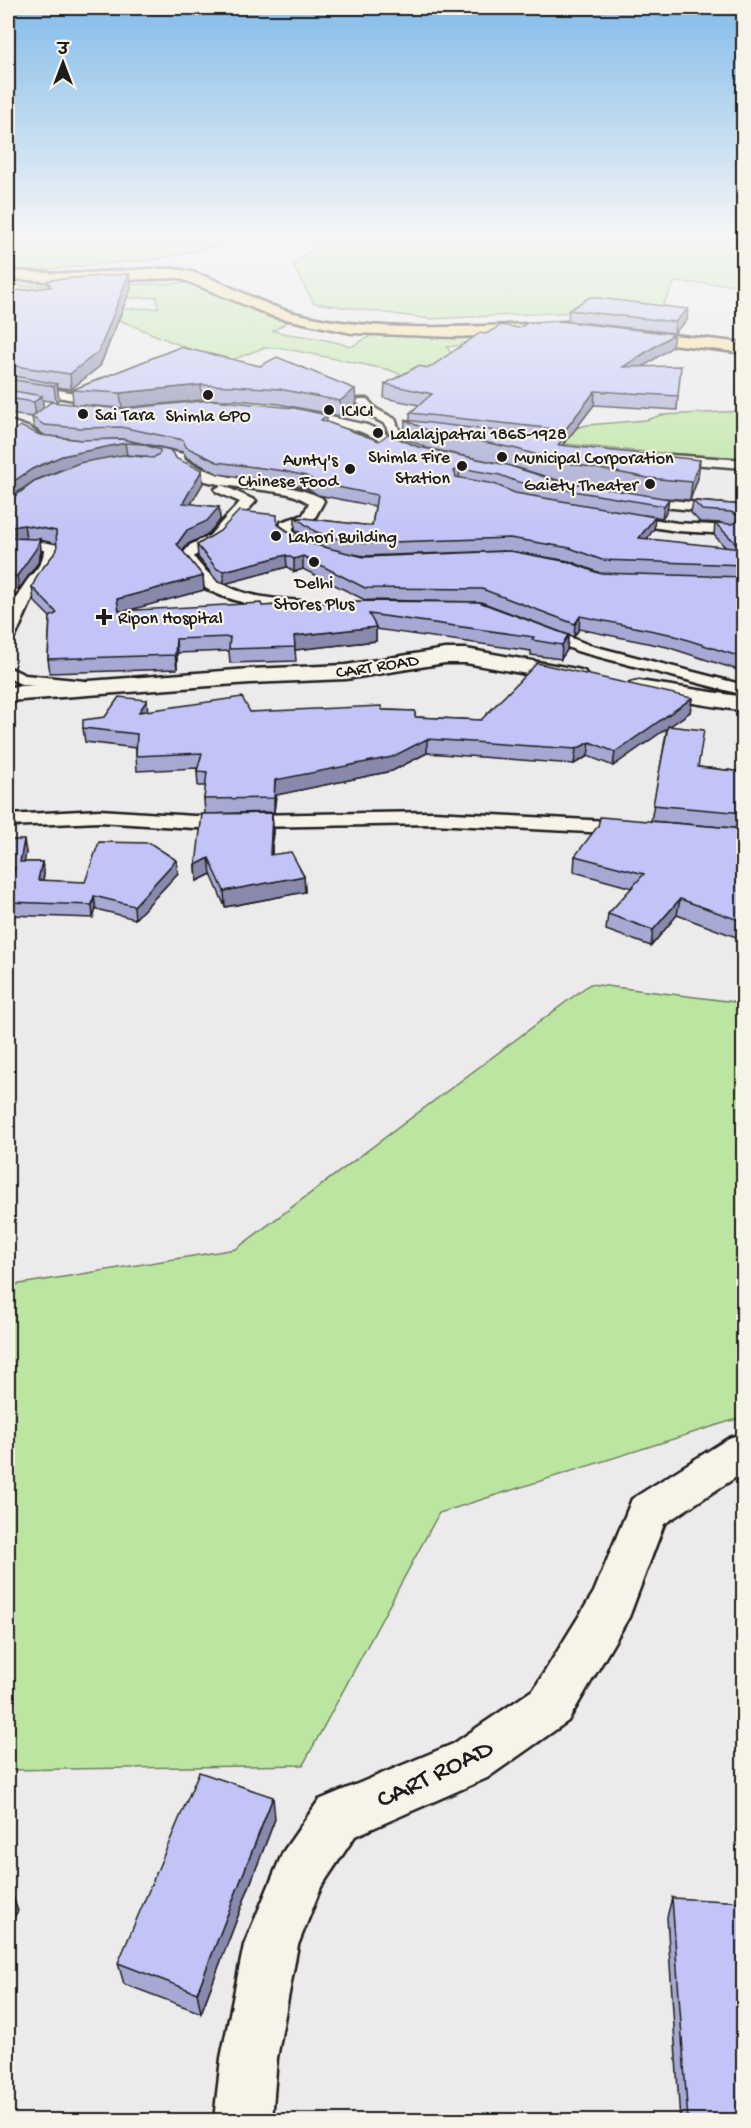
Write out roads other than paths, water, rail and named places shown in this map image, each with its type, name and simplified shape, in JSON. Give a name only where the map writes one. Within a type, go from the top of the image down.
[{"type":"main road","points":[[636,335],[744,348]]},
{"type":"main road","name":"CART ROAD","points":[[8,694],[346,672],[445,656],[511,663],[744,704]]},
{"type":"main road","name":"CART ROAD","points":[[243,2121],[249,2058],[271,1945],[301,1870],[337,1818],[470,1761],[551,1705],[614,1602],[647,1512],[744,1450]]},
{"type":"street","points":[[8,385],[114,402]]},
{"type":"street","points":[[205,402],[414,434]]},
{"type":"street","points":[[363,402],[372,412],[392,422],[394,432]]},
{"type":"street","points":[[77,411],[104,413]]},
{"type":"street","points":[[8,424],[42,441],[60,444]]},
{"type":"street","points":[[363,428],[422,453]]},
{"type":"street","points":[[129,447],[151,449],[178,457],[179,462],[196,474]]},
{"type":"street","points":[[661,458],[744,464]]},
{"type":"street","points":[[140,461],[206,478],[249,486],[296,490],[317,501],[308,518],[286,525],[286,534],[305,548],[323,555]]},
{"type":"street","points":[[165,468],[180,478],[203,483],[249,501],[214,539],[195,548],[187,556],[212,586],[246,598],[310,607],[332,607]]},
{"type":"street","points":[[624,499],[744,511]]},
{"type":"street","points":[[610,516],[676,527],[729,530]]},
{"type":"street","points":[[8,545],[26,544],[51,547],[50,562],[32,585],[8,635]]},
{"type":"street","points":[[524,624],[583,648],[744,690]]},
{"type":"street","points":[[8,672],[21,679],[100,688]]},
{"type":"street","points":[[8,821],[99,816],[194,822],[433,818],[643,829]]},
{"type":"place","name":"Shimla GPO","points":[[208,395]]},
{"type":"place","name":"ICICI","points":[[329,410]]},
{"type":"place","name":"Sai Tara","points":[[83,414]]},
{"type":"place","name":"Lalalajpatrai 1865-1928","points":[[378,433]]},
{"type":"place","name":"Municipal Corporation","points":[[502,457]]},
{"type":"place","name":"Shimla Fire Station","points":[[462,466]]},
{"type":"place","name":"Aunty's Chinese Food","points":[[350,469]]},
{"type":"place","name":"Gaiety Theater","points":[[650,484]]},
{"type":"place","name":"Lahori Building","points":[[276,536]]},
{"type":"place","name":"Delhi Stores Plus","points":[[314,562]]},
{"type":"place","name":"Ripon Hospital","points":[[104,617]]}]
